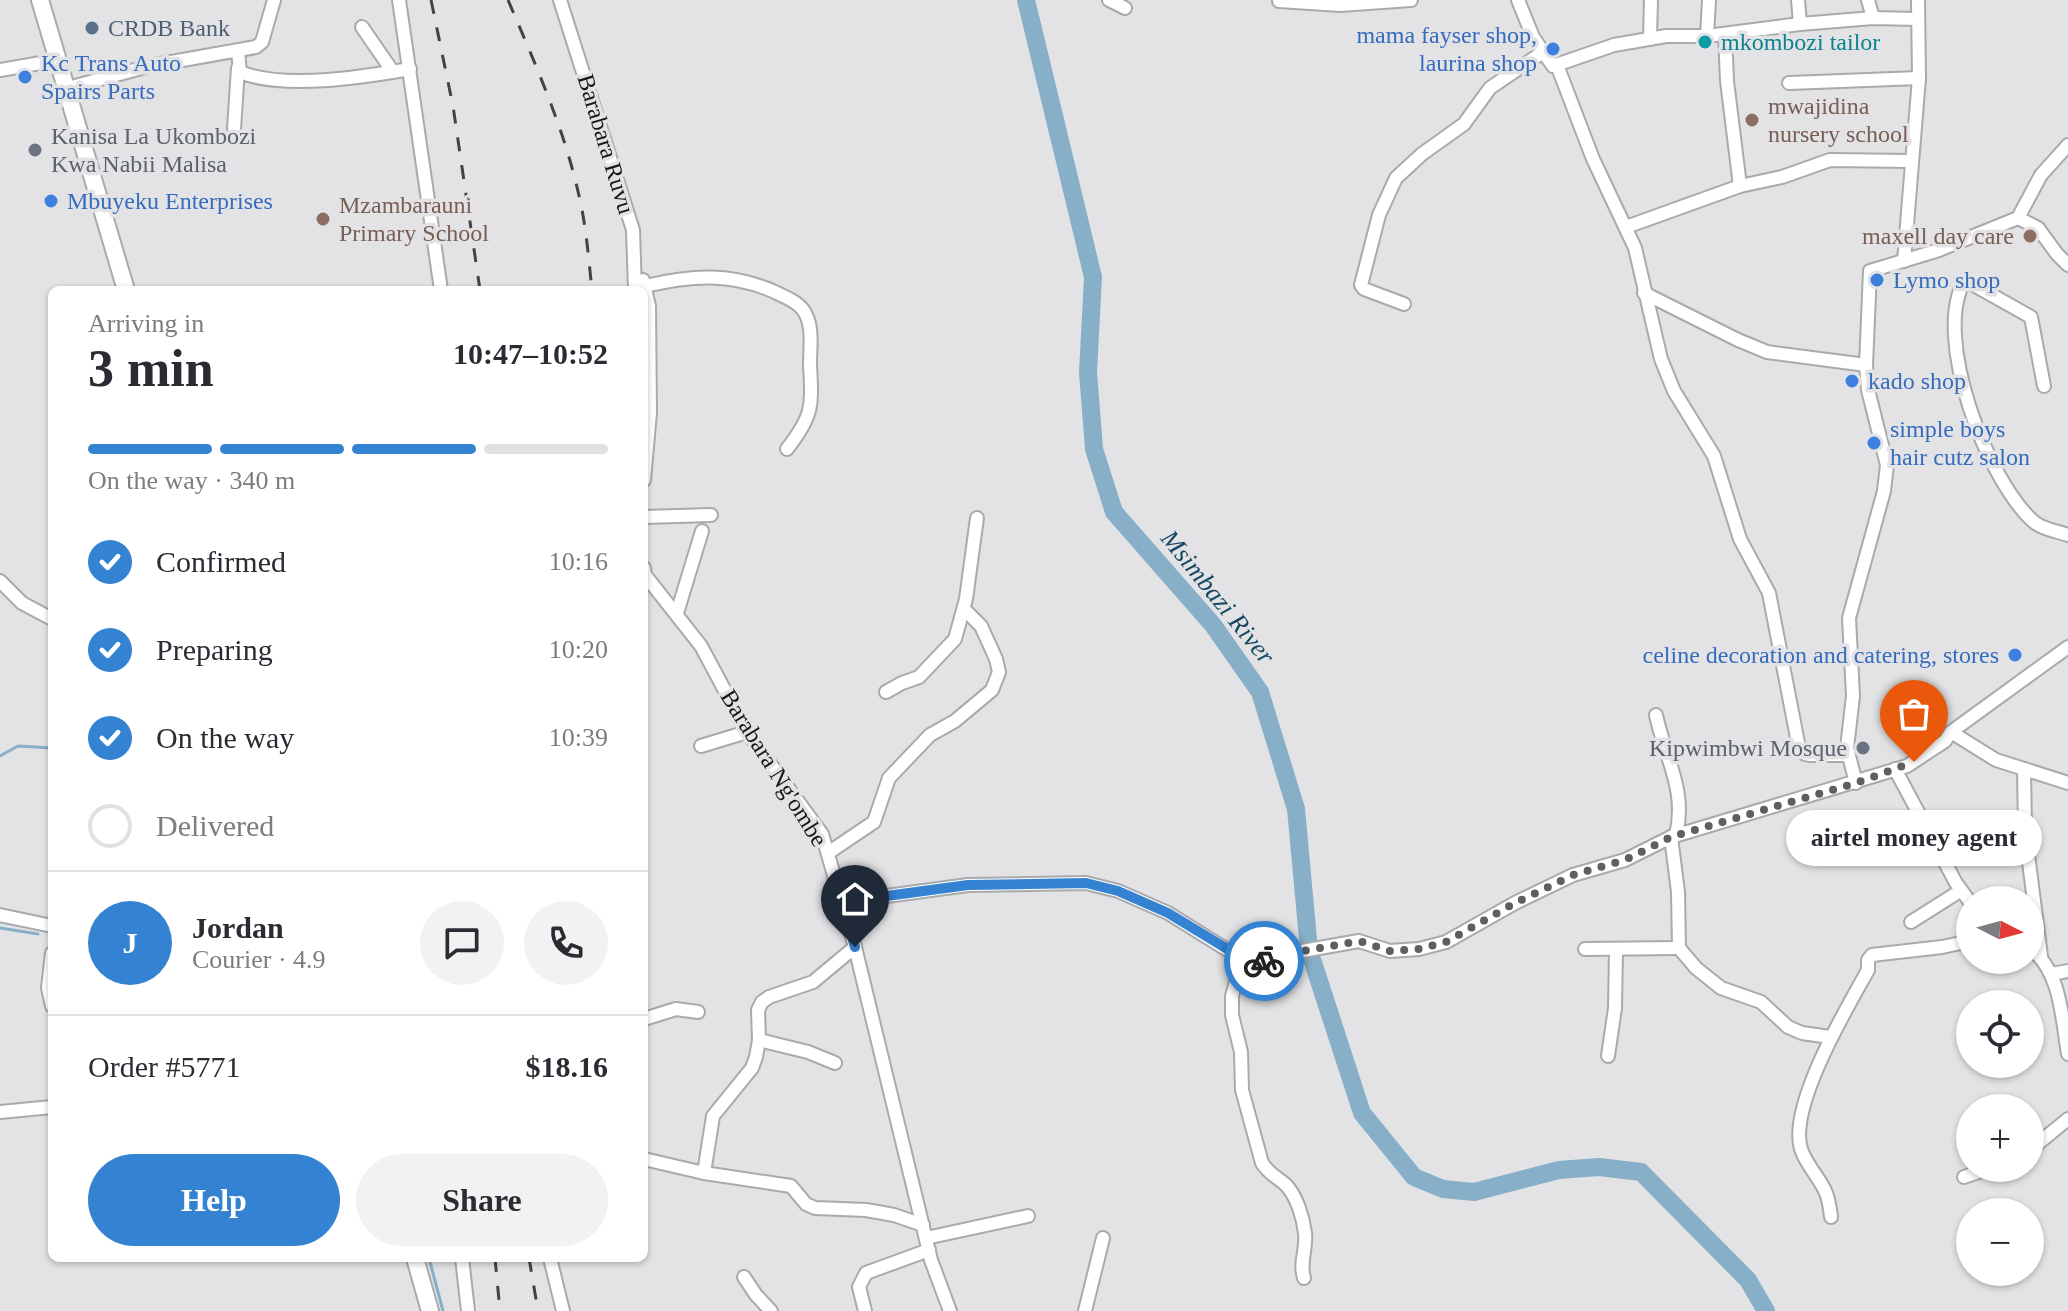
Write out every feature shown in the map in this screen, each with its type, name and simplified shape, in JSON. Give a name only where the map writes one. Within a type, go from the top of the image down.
[{"type":"main road","points":[[40,0],[125,286]]},
{"type":"main road","points":[[416,1262],[430,1311]]},
{"type":"street","points":[[68,88],[149,66],[256,47],[262,42],[274,0]]},
{"type":"street","points":[[399,0],[440,286]]},
{"type":"street","name":"Barabara Ruvu","points":[[560,0],[623,193],[633,230],[640,286]]},
{"type":"street","points":[[1109,0],[1125,8]]},
{"type":"street","points":[[1279,1],[1340,5],[1411,0]]},
{"type":"street","points":[[1518,0],[1533,37],[1550,64],[1557,65],[1614,45],[1650,39],[1873,18],[1917,19]]},
{"type":"street","points":[[1650,39],[1651,0]]},
{"type":"street","points":[[1707,36],[1709,0]]},
{"type":"street","points":[[1798,0],[1800,24]]},
{"type":"street","points":[[1868,0],[1873,18]]},
{"type":"street","points":[[1904,261],[1919,78],[1918,0]]},
{"type":"street","points":[[362,27],[393,72]]},
{"type":"street","points":[[1725,34],[1727,81],[1740,186]]},
{"type":"street","points":[[234,129],[238,51]]},
{"type":"street","points":[[1404,304],[1364,289],[1361,285],[1379,215],[1390,190],[1406,168],[1464,124],[1490,88],[1543,52]]},
{"type":"street","points":[[0,70],[58,60]]},
{"type":"street","points":[[1557,65],[1593,159],[1635,248],[1661,359],[1674,391],[1714,456],[1740,539],[1769,593],[1799,748],[1810,755],[1848,755]]},
{"type":"street","points":[[238,68],[244,74],[294,80],[359,79],[410,69]]},
{"type":"street","points":[[1789,83],[1919,78]]},
{"type":"street","points":[[1856,783],[1848,755],[1853,696],[1849,618],[1887,474],[1887,458],[1868,390],[1866,365],[1870,271],[2018,218],[2041,175],[2068,145]]},
{"type":"street","points":[[1626,227],[1740,186],[1782,177],[1830,160],[1911,161]]},
{"type":"street","points":[[2018,218],[2038,228],[2068,265]]},
{"type":"street","points":[[648,286],[682,277],[731,277],[769,289],[796,303],[806,315],[809,329],[812,401],[804,424],[787,449]]},
{"type":"street","points":[[2044,386],[2031,317],[1965,280],[1955,318],[1961,380],[1978,432],[2013,498],[2044,529],[2068,535]]},
{"type":"street","points":[[1644,293],[1767,352],[1866,365]]},
{"type":"street","points":[[648,304],[648,435]]},
{"type":"street","points":[[648,517],[711,515]]},
{"type":"street","points":[[886,692],[919,677],[955,639],[964,609],[977,518]]},
{"type":"street","points":[[677,613],[702,531]]},
{"type":"street","name":"Barabara Ng'ombe","points":[[648,579],[701,646],[747,732],[822,834],[855,947],[926,1238],[950,1311]]},
{"type":"street","points":[[0,581],[22,603],[48,617]]},
{"type":"street","points":[[828,853],[874,822],[889,778],[930,735],[955,721],[992,690],[999,672],[996,659],[981,626],[964,609]]},
{"type":"street","points":[[842,902],[968,885],[1086,883],[1118,891],[1168,913],[1229,950],[1240,961],[1254,964],[1291,953],[1359,941],[1390,951],[1419,949],[1446,942],[1515,903],[1562,881],[1625,860],[1674,836],[1856,783],[1914,762],[2068,647]]},
{"type":"street","points":[[1656,715],[1679,794],[1680,818],[1674,836],[1679,948],[1696,968],[1721,988],[1761,1002],[1793,1029],[1830,1037]]},
{"type":"street","points":[[701,746],[747,732]]},
{"type":"street","points":[[1951,732],[1996,760],[2068,783]]},
{"type":"street","points":[[1895,769],[1957,886]]},
{"type":"street","points":[[2024,769],[2030,886]]},
{"type":"street","points":[[1911,922],[1956,894]]},
{"type":"street","points":[[0,915],[48,925]]},
{"type":"street","points":[[1831,1217],[1826,1192],[1804,1157],[1800,1143],[1805,1101],[1830,1037],[1868,970],[1868,960],[1872,955],[1956,944]]},
{"type":"street","points":[[704,1173],[713,1116],[752,1068],[759,1040],[758,1010],[762,1002],[813,982],[855,947]]},
{"type":"street","points":[[1585,949],[1679,948]]},
{"type":"street","points":[[1608,1056],[1615,1008],[1616,949]]},
{"type":"street","points":[[1240,961],[1232,996],[1232,1015],[1241,1052],[1242,1090],[1262,1163],[1268,1173],[1286,1185],[1302,1217],[1305,1234],[1301,1269],[1304,1278]]},
{"type":"street","points":[[2044,964],[2052,974],[2068,1054]]},
{"type":"street","points":[[2052,974],[2068,971]]},
{"type":"street","points":[[648,1018],[676,1009],[698,1012]]},
{"type":"street","points":[[759,1040],[808,1052],[835,1063]]},
{"type":"street","points":[[0,1112],[48,1107]]},
{"type":"street","points":[[2044,1139],[2068,1119]]},
{"type":"street","points":[[648,1160],[704,1173],[791,1186],[806,1204],[815,1208],[866,1210],[894,1215],[926,1238]]},
{"type":"street","points":[[865,1311],[859,1287],[866,1273],[926,1238],[1028,1216]]},
{"type":"street","points":[[1085,1311],[1103,1238]]},
{"type":"street","points":[[462,1262],[468,1311]]},
{"type":"street","points":[[551,1262],[563,1311]]},
{"type":"street","points":[[744,1277],[771,1311]]},
{"type":"waterway","name":"Msimbazi River","points":[[1026,0],[1093,277],[1088,372],[1094,449],[1114,512],[1213,625],[1260,692],[1296,809],[1309,950],[1362,1113],[1414,1177],[1443,1189],[1474,1192],[1559,1170],[1599,1167],[1641,1172],[1748,1280],[1766,1311]]},
{"type":"waterway","points":[[0,756],[18,746],[48,748]]},
{"type":"waterway","points":[[0,928],[38,934]]},
{"type":"waterway","points":[[430,1262],[443,1311]]},
{"type":"railway","points":[[431,0],[453,106],[479,286]]},
{"type":"railway","points":[[508,0],[551,103],[569,156],[584,220],[592,286]]},
{"type":"railway","points":[[495,1262],[500,1311]]},
{"type":"railway","points":[[530,1262],[538,1311]]},
{"type":"way so far","points":[[1264,961],[1359,941],[1390,951],[1419,949],[1446,942],[1573,875],[1625,860],[1671,837],[1775,804],[1856,783],[1914,762]]},
{"type":"place","name":"CRDB Bank","points":[[92,28]]},
{"type":"place","name":"mkombozi tailor","points":[[1705,42]]},
{"type":"place","name":"mama fayser shop, laurina shop","points":[[1553,49]]},
{"type":"place","name":"Kc Trans Auto Spairs Parts","points":[[25,77]]},
{"type":"place","name":"mwajidina nursery school","points":[[1752,120]]},
{"type":"place","name":"Kanisa La Ukombozi Kwa Nabii Malisa","points":[[35,150]]},
{"type":"place","name":"Mbuyeku Enterprises","points":[[51,201]]},
{"type":"place","name":"Mzambarauni Primary School","points":[[323,219]]},
{"type":"place","name":"maxell day care","points":[[2030,236]]},
{"type":"place","name":"Lymo shop","points":[[1877,280]]},
{"type":"place","name":"kado shop","points":[[1852,381]]},
{"type":"place","name":"simple boys hair cutz salon","points":[[1874,443]]},
{"type":"place","name":"celine decoration and catering, stores","points":[[2015,655]]},
{"type":"place","name":"Kipwimbwi Mosque","points":[[1863,748]]},
{"type":"place","name":"airtel money agent","points":[[1914,762]]},
{"type":"route","points":[[855,947],[842,902],[968,885],[1086,883],[1118,891],[1168,913],[1229,950],[1240,961],[1254,964],[1264,961]]}]
